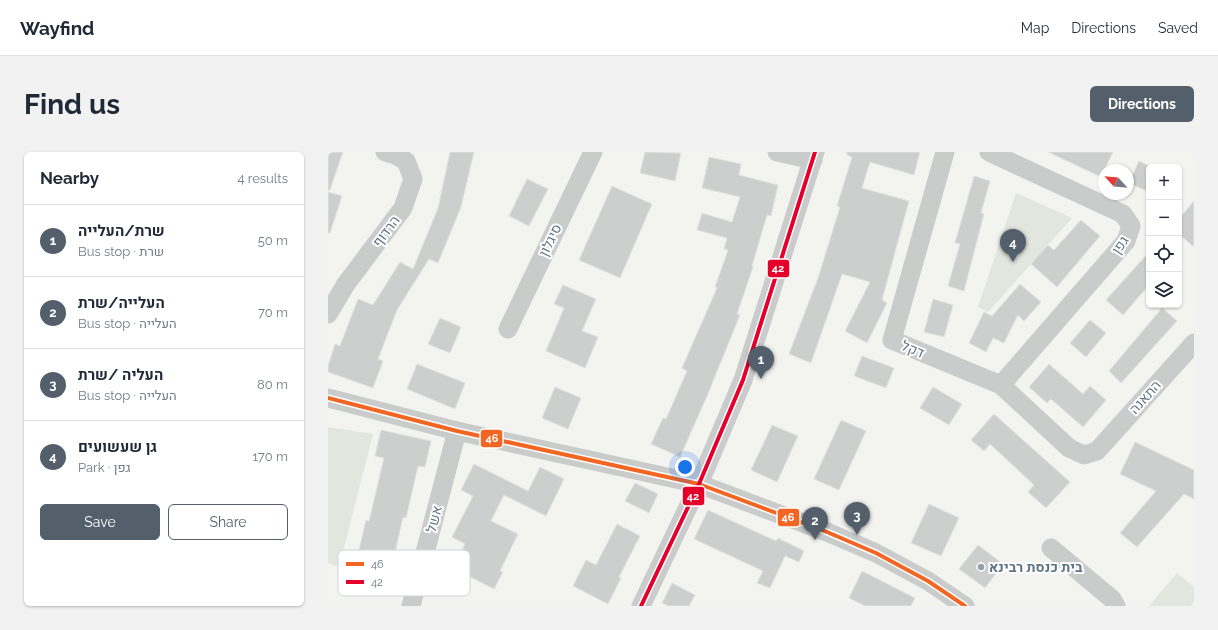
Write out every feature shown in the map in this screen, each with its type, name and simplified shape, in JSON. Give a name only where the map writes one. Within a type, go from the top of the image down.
[{"type":"street","name":"הרדוף","points":[[328,314],[334,290],[403,208],[412,179],[406,161],[395,154],[386,152]]},
{"type":"street","name":"סיגלון","points":[[508,329],[593,152]]},
{"type":"street","points":[[641,606],[699,484],[743,380],[814,156],[777,152]]},
{"type":"street","name":"דקל","points":[[946,152],[892,340],[1001,385],[1070,448],[1084,455],[1097,451]]},
{"type":"street","name":"גפן","points":[[989,152],[1123,214],[1131,226],[1126,241],[1001,385]]},
{"type":"street","name":"התאנה","points":[[1097,451],[1194,343]]},
{"type":"street","points":[[328,398],[457,432],[699,484],[827,532],[876,553],[928,581],[965,606]]},
{"type":"street","name":"אשל","points":[[426,550],[457,432]]},
{"type":"street","points":[[1051,548],[1112,599],[1116,606]]},
{"type":"street","name":"אשל","points":[[411,606],[414,596]]},
{"type":"shaded area","points":[[1016,193],[1072,218],[988,312],[978,307]]},
{"type":"shaded area","points":[[328,427],[373,434],[343,550],[338,550],[338,567],[328,563]]},
{"type":"shaded area","points":[[1177,573],[1194,587],[1194,606],[1149,606]]},
{"type":"building","points":[[328,152],[343,152],[330,190],[328,190]]},
{"type":"building","points":[[450,152],[474,152],[461,207],[438,263],[429,259],[397,310],[378,359],[383,361],[373,388],[328,372],[328,366],[335,344],[340,346],[358,299],[373,305],[400,262],[413,269],[438,208]]},
{"type":"building","points":[[645,152],[681,153],[675,181],[640,173]]},
{"type":"building","points":[[847,152],[920,152],[914,175],[870,162],[862,188],[909,201],[882,300],[887,303],[867,343],[845,331],[870,282],[842,274],[811,363],[789,354],[818,278],[840,207],[837,206],[852,157],[847,155]]},
{"type":"building","points":[[1048,152],[1113,152],[1107,164],[1098,164],[1098,176]]},
{"type":"building","points":[[709,157],[741,164],[739,175],[778,185],[771,216],[767,215],[752,266],[753,267],[737,314],[740,315],[680,457],[651,444],[663,418],[666,419],[687,371],[682,368],[717,288],[715,287],[728,250],[724,249],[727,238],[697,230],[702,213],[732,222],[740,197],[702,188]]},
{"type":"building","points":[[1139,161],[1146,164],[1146,191],[1134,185],[1134,172]]},
{"type":"building","points":[[974,176],[990,181],[981,213],[984,214],[964,291],[948,286],[960,244],[955,243]]},
{"type":"building","points":[[527,179],[548,189],[529,226],[509,216]]},
{"type":"building","points":[[612,186],[652,204],[620,278],[579,260]]},
{"type":"building","points":[[328,192],[342,196],[330,233],[328,233]]},
{"type":"building","points":[[1194,201],[1194,247],[1182,237],[1182,215]]},
{"type":"building","points":[[1081,220],[1100,236],[1057,287],[1031,264],[1048,245],[1054,250]]},
{"type":"building","points":[[1146,255],[1146,288],[1123,315],[1106,300]]},
{"type":"building","points":[[1020,284],[1041,302],[1024,321],[1018,315],[1004,343],[993,338],[986,352],[969,343],[984,312],[992,316]]},
{"type":"building","points":[[563,285],[596,299],[582,331],[598,337],[585,368],[546,351],[564,308],[554,304]]},
{"type":"building","points":[[933,299],[953,305],[944,337],[924,332]]},
{"type":"building","points":[[1162,308],[1177,321],[1121,383],[1109,371]]},
{"type":"building","points":[[440,318],[461,327],[450,353],[428,344]]},
{"type":"building","points":[[1090,320],[1106,333],[1086,357],[1070,343]]},
{"type":"building","points":[[862,356],[894,368],[886,388],[854,376]]},
{"type":"building","points":[[417,364],[465,383],[455,409],[407,389]]},
{"type":"building","points":[[1049,364],[1083,394],[1090,386],[1106,400],[1083,427],[1051,399],[1047,403],[1029,387]]},
{"type":"building","points":[[555,387],[581,398],[568,429],[542,418]]},
{"type":"building","points":[[933,387],[962,404],[949,425],[920,408]]},
{"type":"building","points":[[994,414],[1070,482],[1046,508],[1028,492],[1034,485],[990,444],[984,451],[971,440]]},
{"type":"building","points":[[841,420],[866,431],[839,490],[814,479]]},
{"type":"building","points":[[772,425],[798,436],[777,482],[751,470]]},
{"type":"building","points":[[381,430],[431,441],[425,467],[418,466],[406,518],[403,517],[396,550],[359,550],[366,520],[369,521],[384,458],[375,456]]},
{"type":"building","points":[[1135,442],[1194,470],[1194,499],[1184,494],[1137,547],[1120,533],[1156,491],[1120,474]]},
{"type":"building","points":[[474,464],[528,491],[540,467],[564,479],[546,516],[504,495],[491,521],[518,534],[500,571],[503,572],[494,589],[470,577],[470,550],[462,550],[465,544],[452,537],[473,496],[461,490]]},
{"type":"building","points":[[635,483],[658,494],[649,513],[625,501]]},
{"type":"building","points":[[929,504],[959,518],[941,556],[911,543]]},
{"type":"building","points":[[708,510],[776,541],[778,538],[804,551],[799,562],[785,556],[770,588],[757,583],[763,571],[694,539]]},
{"type":"building","points":[[617,524],[640,536],[619,577],[621,578],[608,604],[573,586],[586,560],[596,565]]},
{"type":"building","name":"בית כנסת רבינא","points":[[978,545],[1003,564],[985,588],[959,569]]},
{"type":"building","points":[[862,571],[915,598],[911,606],[865,606],[849,598]]},
{"type":"building","points":[[672,583],[695,595],[689,606],[669,606],[662,603]]},
{"type":"transit line","name":"42","points":[[641,606],[699,484],[743,380],[815,152]]},
{"type":"transit line","name":"46","points":[[328,398],[457,431],[699,484],[827,532],[876,553],[928,581],[965,606]]},
{"type":"place","name":"גן שעשועים","points":[[1013,262]]},
{"type":"place","name":"שרת/העלייה","points":[[761,379]]},
{"type":"place","name":"העליה /שרת","points":[[857,535]]},
{"type":"place","name":"העלייה/שרת","points":[[815,540]]},
{"type":"place","name":"בית כנסת רבינא","points":[[981,567]]}]
